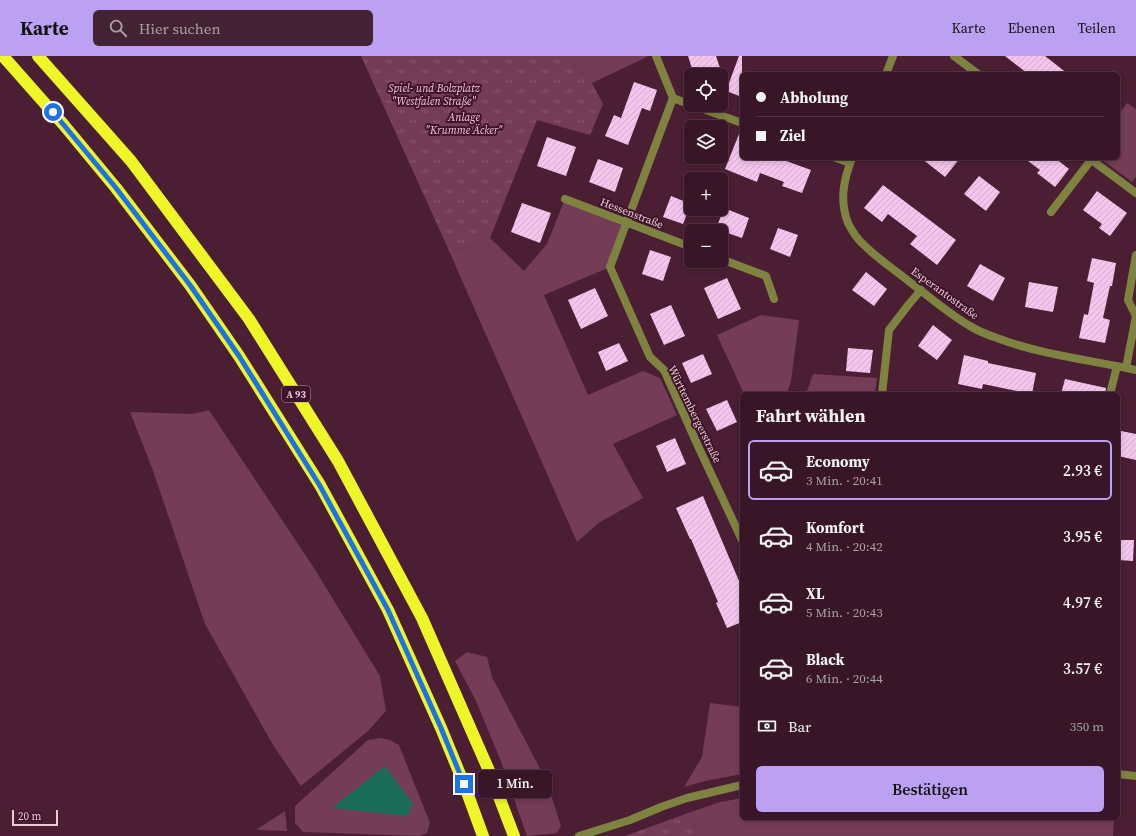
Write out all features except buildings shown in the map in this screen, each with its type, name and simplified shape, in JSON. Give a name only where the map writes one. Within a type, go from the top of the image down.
[{"type":"highway","name":"A 93","points":[[3,56],[63,124],[116,188],[190,285],[239,356],[320,486],[388,610],[441,728],[483,836]]},
{"type":"highway","name":"A 93","points":[[38,56],[131,161],[249,319],[338,461],[418,611],[490,774],[514,836]]},
{"type":"street","points":[[656,56],[673,98],[684,102]]},
{"type":"street","points":[[887,72],[893,56]]},
{"type":"street","points":[[954,56],[975,72]]},
{"type":"street","name":"Württembergerstraße","points":[[673,98],[610,267],[650,357],[664,370],[740,536]]},
{"type":"street","points":[[711,112],[740,122]]},
{"type":"street","points":[[1052,212],[1089,160]]},
{"type":"street","points":[[1091,160],[1136,193]]},
{"type":"street","name":"Esperantostraße","points":[[851,161],[845,177],[844,207],[849,224],[858,239],[863,245],[970,326],[997,338],[1037,350],[1136,370]]},
{"type":"street","name":"Hessenstraße","points":[[564,199],[684,245]]},
{"type":"street","points":[[1126,368],[1136,316],[1128,300],[1136,255]]},
{"type":"street","points":[[728,262],[766,276],[774,299]]},
{"type":"street","points":[[882,392],[889,330],[921,290]]},
{"type":"street","points":[[1110,392],[1117,366]]},
{"type":"street","points":[[1120,774],[1136,776]]},
{"type":"street","points":[[579,836],[630,820],[687,798],[740,785]]},
{"type":"green space","name":"Anlage \"Krumme Äcker\"","points":[[361,56],[565,56],[592,83],[603,104],[590,135],[537,120],[490,238],[450,253]]},
{"type":"green space","points":[[565,56],[647,56],[647,57],[592,83]]},
{"type":"green space","points":[[1127,103],[1136,109],[1136,177],[1132,182],[1103,160],[1120,160],[1120,112]]},
{"type":"green space","points":[[565,199],[626,223],[610,267],[544,295],[588,395],[643,371],[660,378],[677,415],[613,444],[643,498],[600,522],[577,542],[450,253],[490,238],[524,271],[547,244]]},
{"type":"green space","points":[[761,315],[799,320],[791,381],[788,392],[743,392],[717,335]]},
{"type":"green space","points":[[813,374],[877,378],[875,392],[807,392]]},
{"type":"green space","points":[[209,410],[314,568],[380,676],[386,711],[368,731],[301,786],[273,745],[205,624],[152,468],[130,412],[193,414]]},
{"type":"green space","points":[[467,652],[487,657],[492,677],[546,780],[561,826],[557,833],[527,836],[500,759],[476,701],[455,661]]},
{"type":"green space","points":[[710,703],[740,707],[740,774],[705,781],[684,787],[702,757]]},
{"type":"green space","points":[[380,738],[390,740],[399,745],[430,823],[427,833],[420,836],[303,832],[295,823],[295,806],[368,740]]},
{"type":"green space","points":[[740,798],[740,820],[1114,820],[1113,836],[699,836],[691,812],[720,802]]},
{"type":"green space","points":[[285,811],[287,831],[256,830]]},
{"type":"green space","points":[[691,812],[699,836],[625,836]]},
{"type":"shaded area","points":[[385,766],[413,804],[407,816],[332,808]]},
{"type":"route","points":[[53,112],[116,188],[190,285],[239,356],[320,486],[388,610],[441,728],[464,784]]},
{"type":"park label","name":"Spiel- und Bolzplatz \"Westfalen Straße\"","points":[[434,94]]}]
